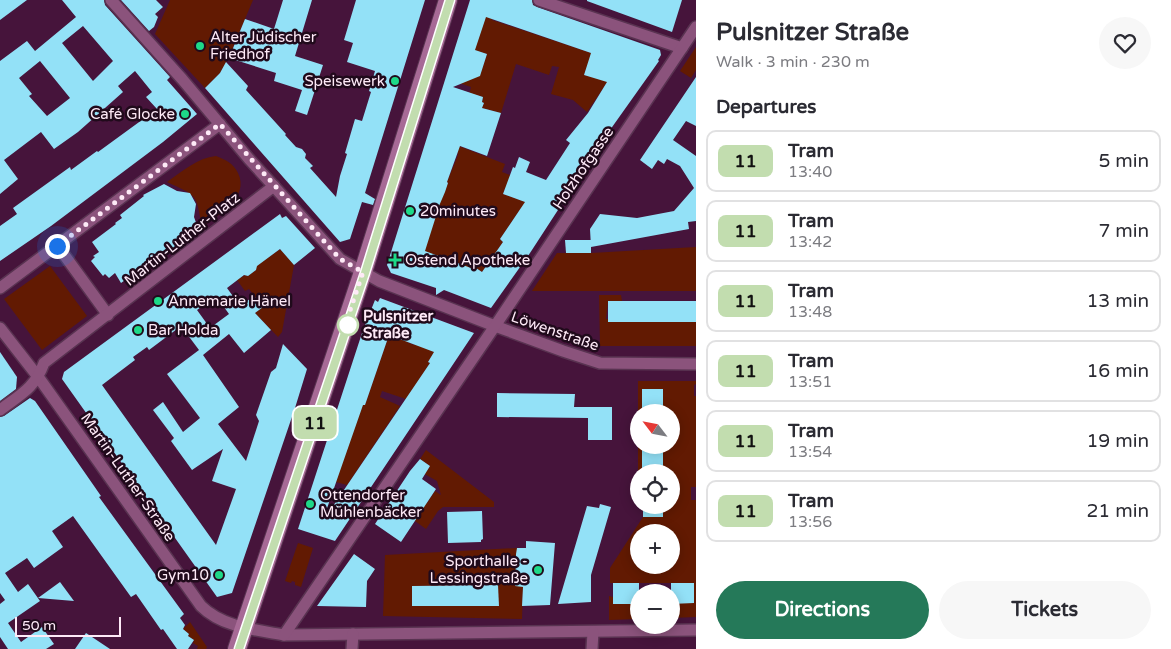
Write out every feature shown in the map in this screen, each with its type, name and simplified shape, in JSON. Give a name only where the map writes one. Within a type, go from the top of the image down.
[{"type":"main road","points":[[236,649],[363,272],[448,0]]},
{"type":"street","points":[[111,0],[340,259],[363,272]]},
{"type":"street","points":[[539,0],[682,48]]},
{"type":"street","name":"Holzhofgasse","points":[[284,635],[696,27]]},
{"type":"street","points":[[0,288],[220,124]]},
{"type":"street","name":"Martin-Luther-Platz","points":[[0,410],[30,388],[39,378],[44,363],[274,186]]},
{"type":"street","points":[[57,246],[108,315]]},
{"type":"street","name":"Löwenstraße","points":[[363,272],[379,281],[495,326],[563,352],[600,363],[696,364]]},
{"type":"street","name":"Martin-Luther-Straße","points":[[0,328],[39,378],[201,606],[216,617],[244,627],[284,635],[696,630]]},
{"type":"street","points":[[592,649],[593,632]]},
{"type":"street","points":[[352,649],[353,634]]},
{"type":"shaded area","name":"Alter Jüdischer Friedhof","points":[[170,0],[253,0],[229,57],[220,73],[205,88],[155,34]]},
{"type":"shaded area","points":[[494,13],[492,20],[591,53],[621,77],[587,66],[584,75],[608,81],[587,112],[573,100],[551,94],[559,67],[552,66],[549,75],[516,64],[501,113],[482,108],[484,103],[482,102],[483,97],[469,95],[471,87],[459,83],[480,75],[487,54],[473,50],[477,38],[479,38],[484,15]]},
{"type":"shaded area","points":[[696,47],[696,70],[691,78],[680,71]]},
{"type":"shaded area","points":[[456,145],[505,164],[502,172],[544,188],[519,193],[505,188],[503,194],[529,203],[525,209],[521,208],[500,239],[503,242],[482,272],[473,266],[469,273],[464,265],[439,256],[437,261],[417,247],[448,183],[458,155]]},
{"type":"shaded area","points":[[216,156],[229,162],[234,167],[241,182],[240,190],[236,198],[224,211],[202,227],[196,202],[190,193],[167,182],[196,162]]},
{"type":"shaded area","points":[[696,247],[696,291],[532,291],[557,253]]},
{"type":"shaded area","points":[[279,250],[294,265],[282,332],[278,337],[255,313],[263,307],[249,289],[245,291],[237,280],[245,275],[248,276],[256,270],[255,267]]},
{"type":"shaded area","points":[[50,266],[87,316],[42,350],[4,299]]},
{"type":"shaded area","points":[[599,295],[621,295],[622,301],[608,302],[606,319],[696,322],[696,346],[600,346]]},
{"type":"shaded area","points":[[389,335],[408,337],[407,342],[414,345],[416,340],[437,348],[428,362],[430,363],[406,399],[382,391],[380,397],[400,406],[347,485],[336,482],[361,404],[365,405]]},
{"type":"shaded area","points":[[638,381],[696,381],[694,396],[696,396],[696,487],[691,487],[691,500],[696,500],[696,617],[680,618],[680,603],[694,603],[693,583],[610,583],[610,568],[630,537],[630,574],[680,574],[680,524],[638,524],[643,517],[663,517],[663,514],[680,514],[680,464],[663,464],[663,454],[680,454],[680,404],[663,404],[663,389],[642,389],[642,404],[638,404]]},
{"type":"shaded area","points":[[426,450],[494,502],[494,507],[443,507],[438,511],[426,529],[415,521],[423,509],[420,507],[424,500],[427,503],[435,491],[441,495],[437,481],[414,468],[427,471],[430,466],[420,459]]},
{"type":"shaded area","points":[[638,454],[642,454],[642,464],[638,464]]},
{"type":"shaded area","points":[[298,543],[313,548],[301,587],[295,585],[295,582],[285,581]]},
{"type":"shaded area","points":[[517,548],[523,587],[522,619],[383,616],[385,555]],"holes":[[[498,585],[498,606],[412,606],[412,586]]]},
{"type":"shaded area","points":[[609,596],[630,602],[630,619],[609,620]]},
{"type":"shaded area","points":[[190,622],[207,647],[206,649],[197,649],[198,646],[193,643],[194,640],[183,629]]},
{"type":"building","points":[[0,0],[27,0],[0,20]]},
{"type":"building","points":[[62,0],[104,0],[105,5],[170,77],[167,80],[197,114],[163,142],[51,226],[0,261],[0,226],[17,214],[13,208],[70,167],[71,170],[98,152],[157,109],[146,97],[152,92],[135,71],[118,86],[123,92],[78,132],[54,149],[41,132],[4,160],[18,179],[0,194],[0,61],[27,41],[35,51],[76,17]],"holes":[[[83,26],[113,61],[93,81],[62,43]],[[40,61],[70,98],[47,116],[29,96],[32,94],[19,78]]]},
{"type":"building","points":[[121,0],[156,0],[163,7],[155,14],[158,17],[154,27],[149,31]]},
{"type":"building","points":[[283,0],[312,0],[295,56],[323,65],[307,115],[295,111],[302,90],[274,81],[276,73],[229,58],[245,19],[274,29]]},
{"type":"building","points":[[356,0],[425,0],[365,193],[375,199],[373,205],[362,202],[350,239],[340,242],[205,88],[220,73],[226,62],[248,86],[246,90],[285,135],[296,147],[302,149],[306,154],[305,158],[313,166],[310,168],[336,197],[347,154],[345,153],[355,119],[362,121],[375,71],[347,62],[353,43],[344,40]]},
{"type":"building","points":[[470,0],[532,0],[533,5],[537,7],[660,50],[659,61],[610,130],[530,253],[491,308],[444,290],[436,295],[436,288],[391,273],[387,265]],"holes":[[[486,17],[591,53],[584,75],[607,82],[588,113],[566,140],[570,143],[546,180],[526,172],[530,162],[519,157],[515,168],[513,167],[503,194],[525,202],[500,239],[503,242],[482,272],[473,266],[471,268],[425,251],[436,213],[460,146],[487,156],[501,113],[482,108],[484,103],[482,102],[483,97],[453,87],[480,76],[487,54],[475,50]]]},
{"type":"building","points":[[587,0],[682,0],[672,32]]},
{"type":"building","points":[[696,77],[696,126],[686,121],[673,140],[696,156],[696,221],[688,222],[689,229],[591,247],[590,229],[600,214],[637,218],[674,211],[694,188],[680,166],[667,159],[664,164],[658,160],[652,169],[640,160]]},
{"type":"building","points":[[164,184],[177,191],[190,193],[196,204],[194,217],[199,231],[158,262],[155,263],[153,260],[121,283],[115,273],[109,278],[105,274],[103,276],[91,261],[95,257],[93,256],[99,252],[92,242],[116,224],[122,218],[120,215],[143,195]]},
{"type":"building","points":[[280,214],[282,218],[286,216],[315,248],[294,265],[280,249],[257,266],[256,270],[248,276],[244,275],[227,288],[240,306],[254,296],[263,307],[255,313],[271,330],[244,353],[229,334],[203,355],[239,407],[218,424],[246,461],[259,421],[256,415],[271,372],[276,368],[283,344],[307,369],[232,593],[217,597],[62,379],[64,372]],"holes":[[[216,296],[229,314],[210,328],[197,310]],[[181,326],[199,350],[167,374],[200,418],[183,432],[163,402],[153,410],[174,438],[171,441],[192,470],[223,449],[212,481],[236,489],[216,545],[102,385],[135,360],[133,357],[147,347],[149,350]]]},
{"type":"building","points":[[565,240],[591,240],[591,253],[566,253]]},
{"type":"building","points":[[380,298],[474,333],[335,541],[298,529],[363,330],[375,300],[378,302]],"holes":[[[389,335],[434,352],[428,362],[430,363],[327,515],[325,514]]]},
{"type":"building","points":[[608,301],[696,301],[696,322],[608,322]]},
{"type":"building","points":[[0,352],[17,377],[16,389],[0,401]]},
{"type":"building","points":[[642,389],[663,389],[663,404],[642,404]]},
{"type":"building","points":[[497,393],[575,394],[574,407],[612,407],[612,440],[588,440],[588,418],[497,417]]},
{"type":"building","points":[[30,398],[35,401],[101,496],[99,497],[184,614],[180,618],[185,625],[183,629],[194,640],[188,649],[177,649],[136,594],[131,597],[73,516],[52,531],[63,547],[34,568],[27,558],[5,573],[18,592],[28,584],[40,601],[8,623],[21,642],[42,627],[54,644],[46,649],[8,649],[0,637],[0,604],[5,600],[0,593],[0,417]]},
{"type":"building","points":[[642,454],[663,454],[663,464],[642,464]]},
{"type":"building","points":[[420,459],[430,466],[422,479],[436,489],[401,542],[375,524]]},
{"type":"building","points":[[600,504],[611,507],[591,575],[591,602],[558,604],[587,506],[599,508]]},
{"type":"building","points":[[482,511],[483,539],[481,542],[448,543],[447,512]]},
{"type":"building","points":[[643,514],[663,514],[663,517],[643,517]]},
{"type":"building","name":"Sporthalle - Lessingstraße","points":[[526,541],[555,543],[550,605],[522,606],[523,587],[515,586],[516,554],[517,548],[526,548]]},
{"type":"building","points":[[354,554],[375,569],[367,581],[366,607],[317,606]]},
{"type":"building","points":[[60,582],[74,601],[38,598]]},
{"type":"building","points":[[613,583],[639,583],[630,584],[630,604],[613,604]]},
{"type":"building","points":[[694,583],[694,603],[680,604],[680,584],[671,584]]},
{"type":"building","points":[[498,585],[499,606],[412,606],[412,586]]},
{"type":"building","points":[[86,633],[110,649],[75,649]]},
{"type":"tram line","points":[[239,649],[365,273],[450,0]]},
{"type":"tram line","name":"11","points":[[239,649],[365,273],[450,0]]},
{"type":"place","name":"Alter Jüdischer Friedhof","points":[[200,46]]},
{"type":"place","name":"Speisewerk","points":[[395,81]]},
{"type":"place","name":"Café Glocke","points":[[185,114]]},
{"type":"place","name":"20minutes","points":[[410,211]]},
{"type":"place","name":"Ostend Apotheke","points":[[395,260]]},
{"type":"place","name":"Annemarie Hänel","points":[[158,301]]},
{"type":"place","name":"Pulsnitzer Straße","points":[[348,325]]},
{"type":"place","name":"Bar Holda","points":[[138,330]]},
{"type":"place","name":"Ottendorfer Mühlenbäcker","points":[[310,504]]},
{"type":"place","name":"Sporthalle - Lessingstraße","points":[[538,570]]},
{"type":"place","name":"Gym10","points":[[219,575]]},
{"type":"route","points":[[57,246],[220,124],[340,259],[363,272],[343,331],[348,325]]}]
